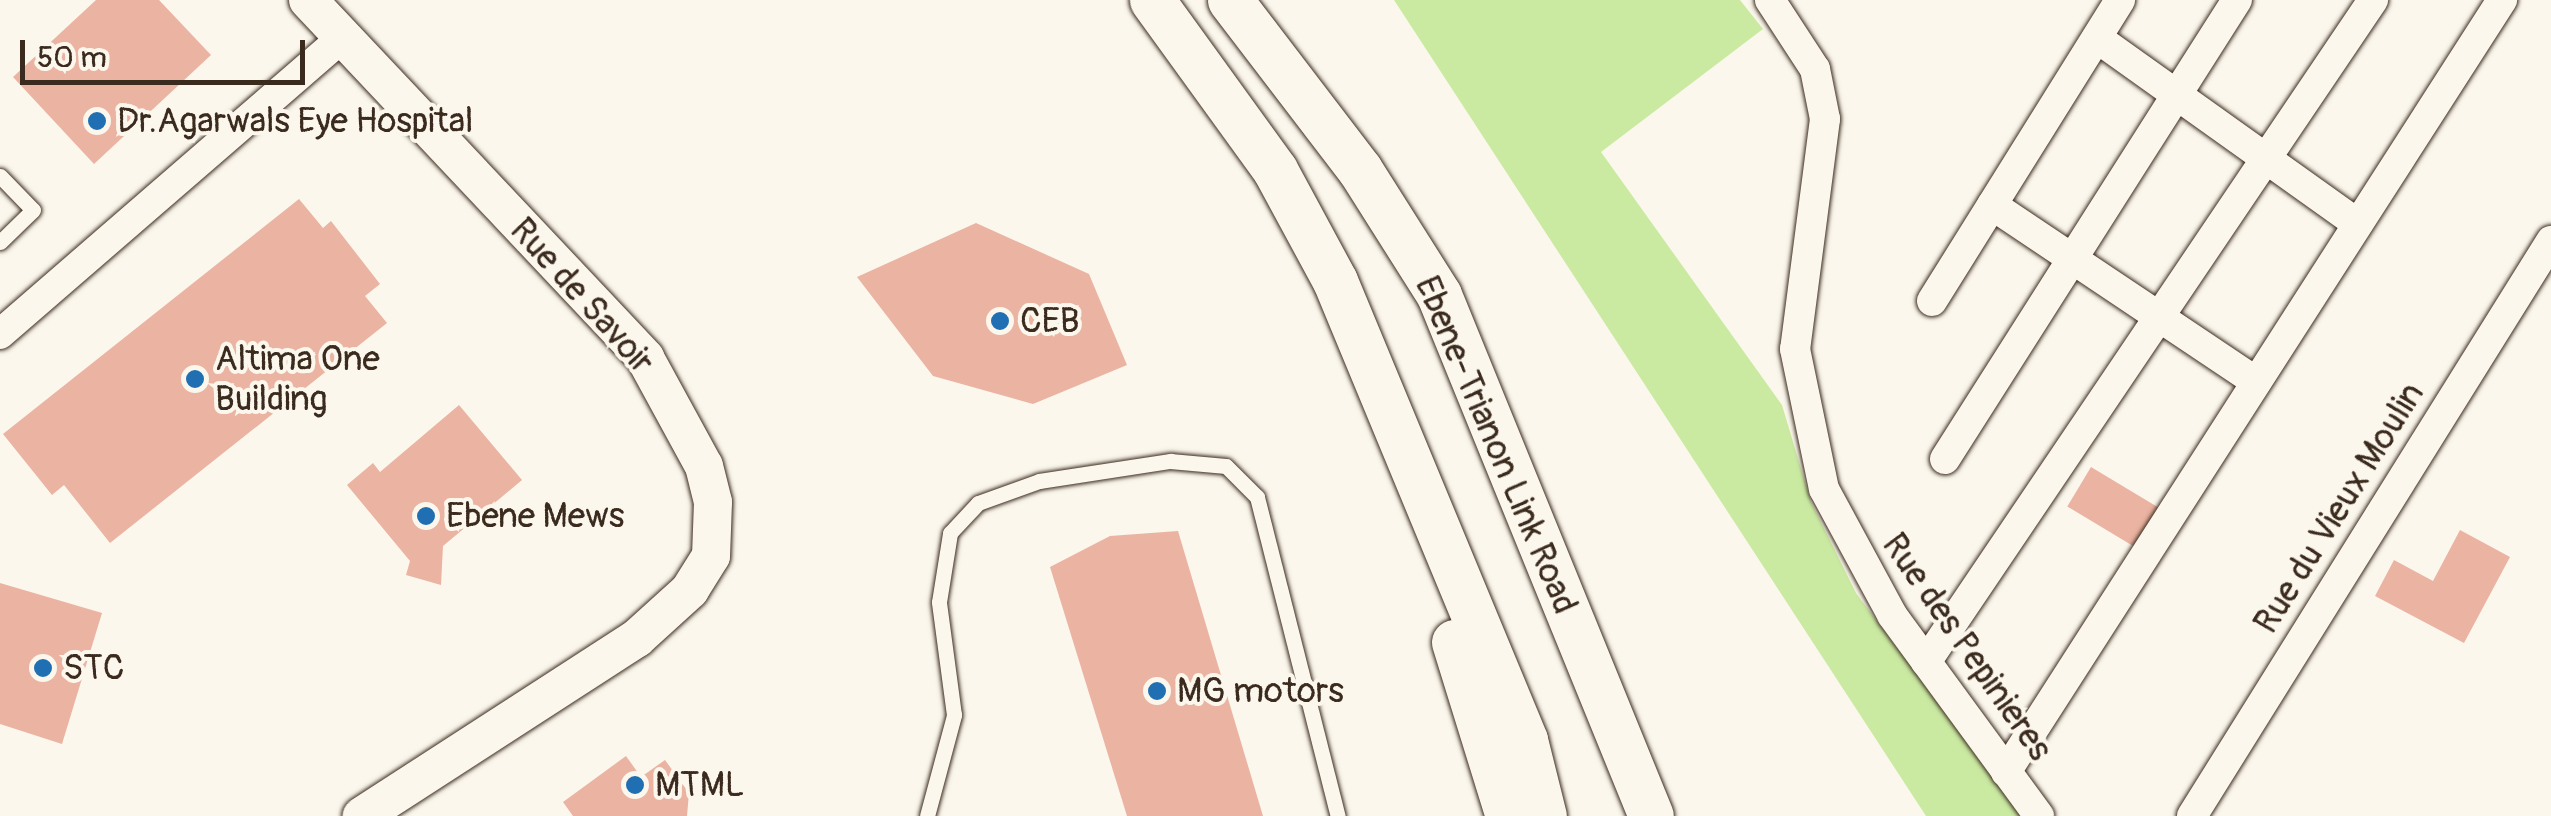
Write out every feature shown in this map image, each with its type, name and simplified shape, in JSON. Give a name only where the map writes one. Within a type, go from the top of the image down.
[{"type":"main road","name":"Ebene-Trianon Link Road","points":[[1240,7],[1360,170],[1439,295],[1651,816]]},
{"type":"main road","points":[[1159,8],[1275,170],[1335,281],[1407,466],[1525,740],[1544,816]]},
{"type":"main road","points":[[1407,466],[1426,554],[1508,816]]},
{"type":"street","name":"Rue de Savoir","points":[[308,0],[645,358],[704,466],[713,502],[711,556],[690,590],[637,638],[389,806],[362,816]]},
{"type":"street","name":"Rue des Pepinieres","points":[[1770,0],[1815,69],[1825,118],[1796,350],[1802,405],[1824,489],[1861,566],[2039,816]]},
{"type":"street","points":[[1932,301],[2120,0]]},
{"type":"street","points":[[1946,459],[2237,0]]},
{"type":"street","points":[[1926,662],[2374,0]]},
{"type":"street","points":[[2006,772],[2502,0]]},
{"type":"street","points":[[0,334],[342,37]]},
{"type":"street","points":[[2096,38],[2268,156],[2358,224]]},
{"type":"street","points":[[1992,204],[2256,382]]},
{"type":"street","name":"Rue du Vieux Moulin","points":[[2192,816],[2551,241]]},
{"type":"lane","points":[[0,176],[33,210],[0,242]]},
{"type":"lane","points":[[927,816],[954,715],[939,602],[950,532],[978,503],[1038,481],[1170,461],[1226,466],[1257,497],[1338,816]]},
{"type":"green space","points":[[1394,0],[1740,0],[1763,29],[1601,152],[1782,405],[1811,502],[1856,593],[2022,816],[1926,816]]},
{"type":"building","name":"Dr.Agarwals Eye Hospital","points":[[96,0],[159,0],[211,55],[94,164],[13,77]]},
{"type":"building","name":"Altima One Building","points":[[299,199],[323,228],[331,221],[380,284],[365,296],[387,323],[110,543],[64,485],[52,495],[3,434]]},
{"type":"building","name":"CEB","points":[[976,223],[1089,274],[1127,365],[1033,404],[933,376],[857,277]]},
{"type":"building","name":"Ebene Mews","points":[[459,405],[522,480],[443,546],[441,585],[406,575],[410,561],[347,485],[373,463],[380,472]]},
{"type":"building","points":[[2091,467],[2163,510],[2139,550],[2067,506]]},
{"type":"building","points":[[2460,530],[2510,557],[2464,643],[2375,596],[2394,560],[2433,581]]},
{"type":"building","name":"MG motors","points":[[1178,531],[1263,816],[1127,816],[1050,567],[1110,536]]},
{"type":"building","name":"STC","points":[[0,583],[102,613],[62,744],[0,724]]},
{"type":"building","name":"MTML","points":[[626,756],[641,777],[665,760],[689,793],[687,816],[573,816],[563,802]]},
{"type":"place","name":"Dr.Agarwals Eye Hospital","points":[[97,121]]},
{"type":"place","name":"CEB","points":[[1000,321]]},
{"type":"place","name":"Altima One Building","points":[[195,379]]},
{"type":"place","name":"Ebene Mews","points":[[426,516]]},
{"type":"place","name":"STC","points":[[43,668]]},
{"type":"place","name":"MG motors","points":[[1157,691]]},
{"type":"place","name":"MTML","points":[[635,785]]}]
